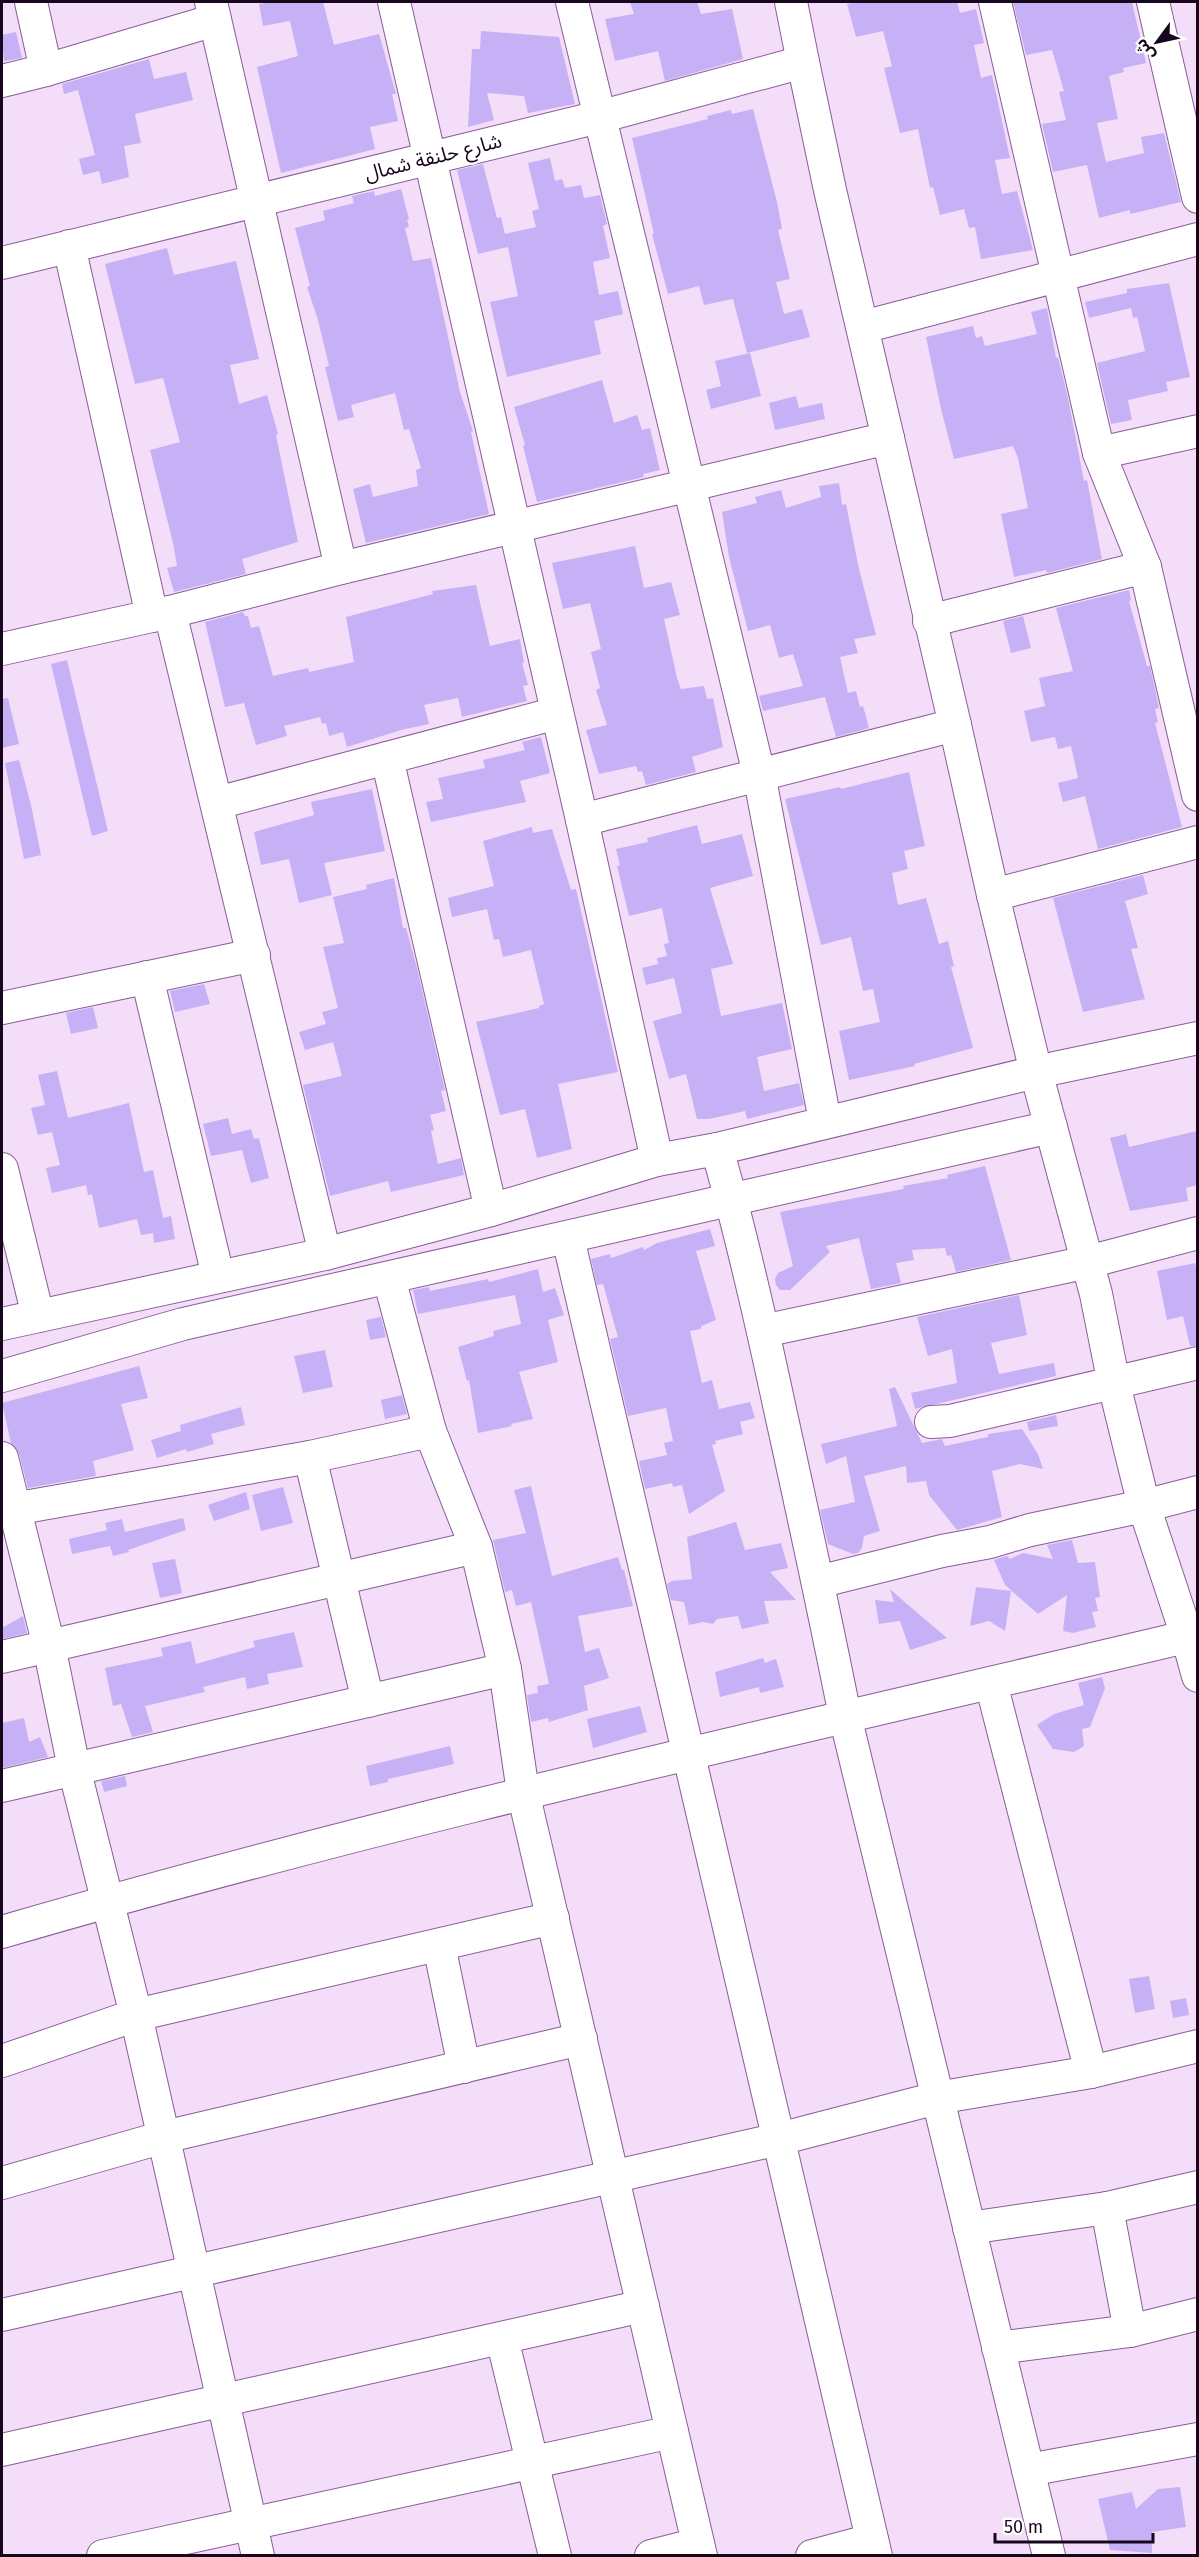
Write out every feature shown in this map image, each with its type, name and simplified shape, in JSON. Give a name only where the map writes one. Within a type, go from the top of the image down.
[{"type":"street","points":[[31,2],[46,70]]},
{"type":"street","points":[[393,2],[582,820],[657,1160]]},
{"type":"street","points":[[572,2],[759,774],[825,1121]]},
{"type":"street","points":[[791,2],[830,190],[993,895],[1036,1072],[1088,1263],[1114,1384],[1144,1506],[1192,1635],[1197,1676]]},
{"type":"street","points":[[995,2],[1099,453],[1145,567],[1197,795]]},
{"type":"street","points":[[1153,2],[1197,197]]},
{"type":"street","points":[[2,81],[46,70],[213,11],[341,568]]},
{"type":"street","name":"شارع حلنقة شمال","points":[[2,263],[599,117],[803,62]]},
{"type":"street","points":[[863,327],[1197,239]]},
{"type":"street","points":[[69,246],[161,614],[217,803],[326,1254]]},
{"type":"street","points":[[1099,453],[1197,431]]},
{"type":"street","points":[[2,649],[161,614],[341,568],[888,438]]},
{"type":"street","points":[[929,621],[1145,567]]},
{"type":"street","points":[[217,803],[557,713]]},
{"type":"street","points":[[582,820],[955,725]]},
{"type":"street","points":[[387,758],[491,1210]]},
{"type":"street","points":[[993,895],[1197,842]]},
{"type":"street","points":[[2,1008],[254,955]]},
{"type":"street","points":[[147,977],[218,1276]]},
{"type":"street","points":[[2,1324],[326,1254],[491,1210],[657,1160],[717,1149],[825,1121],[1036,1072],[1197,1038]]},
{"type":"street","points":[[2,1376],[183,1324],[1051,1127]]},
{"type":"street","points":[[717,1149],[732,1200],[763,1330],[818,1582],[844,1716],[1048,2556]]},
{"type":"street","points":[[2,1169],[38,1316]]},
{"type":"street","points":[[763,1330],[1088,1263],[1197,1233]]},
{"type":"street","points":[[568,1238],[874,2548],[812,2556]]},
{"type":"street","points":[[389,1278],[430,1431],[476,1547],[505,1669],[523,1792],[700,2550],[651,2556]]},
{"type":"street","points":[[931,1422],[950,1421],[1197,1363]]},
{"type":"street","points":[[8,1510],[310,1457],[430,1431]]},
{"type":"street","points":[[310,1457],[368,1701]]},
{"type":"street","points":[[2,1458],[8,1510],[49,1646],[74,1768],[136,2015],[258,2556]]},
{"type":"street","points":[[818,1582],[1197,1492]]},
{"type":"street","points":[[2,1657],[476,1547]]},
{"type":"street","points":[[2,1932],[107,1901],[523,1792],[1192,1635]]},
{"type":"street","points":[[2,1786],[505,1669]]},
{"type":"street","points":[[991,1683],[1091,2072]]},
{"type":"street","points":[[2,2061],[136,2015],[553,1918]]},
{"type":"street","points":[[439,1945],[464,2067]]},
{"type":"street","points":[[2,2183],[164,2137],[581,2039]]},
{"type":"street","points":[[2,2315],[779,2139],[937,2098],[1091,2072],[1197,2046]]},
{"type":"street","points":[[969,2228],[1107,2208],[1197,2187]]},
{"type":"street","points":[[1107,2208],[1130,2331]]},
{"type":"street","points":[[2,2450],[643,2306]]},
{"type":"street","points":[[998,2348],[1130,2331],[1197,2314]]},
{"type":"street","points":[[502,2338],[555,2556]]},
{"type":"street","points":[[103,2556],[672,2432]]},
{"type":"street","points":[[1028,2470],[1197,2439]]},
{"type":"building","points":[[323,2],[334,45],[379,34],[396,94],[392,94],[398,121],[370,127],[375,149],[281,173],[257,67],[298,56],[290,21],[263,26],[259,4]]},
{"type":"building","points":[[630,2],[697,2],[701,14],[732,9],[743,59],[665,81],[658,51],[615,61],[605,19],[634,14]]},
{"type":"building","points":[[857,2],[957,2],[960,13],[976,9],[984,43],[974,45],[981,78],[992,75],[1010,158],[995,160],[1002,194],[1017,191],[1033,250],[981,259],[975,227],[969,228],[964,209],[940,215],[933,187],[930,188],[918,129],[900,133],[884,68],[892,66],[883,31],[856,37],[847,4]]},
{"type":"building","points":[[1013,2],[1132,2],[1146,63],[1123,68],[1124,72],[1109,76],[1118,119],[1097,123],[1106,162],[1144,153],[1141,137],[1164,133],[1181,202],[1130,214],[1130,210],[1099,218],[1087,165],[1053,172],[1042,124],[1066,120],[1059,92],[1064,91],[1052,50],[1026,55]]},
{"type":"building","points":[[481,31],[559,37],[575,104],[528,113],[524,96],[487,93],[494,120],[468,127],[472,49],[480,49]]},
{"type":"building","points":[[16,32],[22,58],[4,61],[2,35]]},
{"type":"building","points":[[149,59],[154,79],[186,72],[193,100],[135,114],[141,143],[124,146],[129,177],[102,184],[99,171],[83,175],[79,159],[95,155],[78,90],[64,94],[62,84]]},
{"type":"building","points":[[753,109],[777,202],[782,229],[778,230],[790,279],[776,282],[784,314],[802,309],[810,337],[747,353],[733,299],[704,305],[699,286],[668,294],[652,234],[654,234],[632,138],[708,119],[707,116],[731,110],[732,114]]},
{"type":"building","points":[[550,158],[555,181],[562,179],[565,188],[581,185],[584,198],[600,195],[607,224],[603,226],[610,258],[593,262],[599,295],[618,291],[623,314],[594,321],[601,354],[507,377],[490,302],[518,296],[508,247],[478,254],[457,170],[483,164],[497,218],[501,217],[505,234],[536,227],[532,211],[539,209],[528,163]]},
{"type":"building","points":[[401,189],[409,219],[407,220],[409,227],[405,228],[413,261],[431,258],[460,392],[473,431],[471,432],[489,514],[366,543],[353,489],[370,484],[373,497],[418,486],[416,470],[421,468],[409,429],[404,430],[395,393],[351,405],[354,417],[338,421],[325,367],[329,366],[307,287],[310,286],[295,228],[325,220],[323,211],[354,203],[352,196],[374,191],[375,196]]},
{"type":"building","points":[[167,248],[174,275],[236,261],[259,359],[230,365],[239,404],[267,395],[278,434],[276,435],[298,542],[242,559],[246,574],[174,592],[167,568],[177,566],[150,450],[180,442],[163,378],[135,384],[105,264]]},
{"type":"building","points":[[1169,283],[1190,377],[1166,382],[1168,391],[1128,400],[1132,420],[1111,424],[1097,363],[1145,351],[1137,317],[1133,318],[1131,308],[1089,318],[1085,302],[1127,293],[1127,289]]},
{"type":"building","points":[[1047,308],[1084,481],[1087,480],[1102,559],[1047,573],[1046,570],[1014,577],[1001,514],[1028,508],[1018,458],[1013,446],[954,459],[926,337],[973,326],[976,338],[982,336],[985,346],[1037,334],[1031,312]]},
{"type":"building","points":[[750,353],[761,396],[711,409],[706,390],[721,386],[715,361]]},
{"type":"building","points":[[602,380],[614,423],[637,415],[642,430],[650,428],[660,470],[643,474],[644,477],[537,502],[514,407]]},
{"type":"building","points":[[796,396],[799,408],[822,403],[825,419],[775,430],[769,403]]},
{"type":"building","points":[[839,483],[842,505],[846,504],[859,569],[876,635],[854,639],[858,653],[840,657],[848,693],[856,691],[869,728],[836,737],[825,697],[763,711],[759,696],[803,686],[793,654],[779,658],[770,625],[748,631],[729,557],[722,512],[757,503],[755,497],[781,490],[786,508],[821,497],[819,486]]},
{"type":"building","points":[[635,546],[644,588],[671,582],[680,615],[664,619],[677,678],[681,689],[704,686],[707,699],[713,698],[723,747],[692,757],[696,772],[646,785],[642,771],[638,772],[636,766],[599,774],[586,730],[607,725],[596,690],[600,688],[591,652],[601,649],[590,603],[563,609],[552,563]]},
{"type":"building","points":[[476,585],[490,646],[520,639],[524,663],[522,663],[528,685],[523,686],[527,701],[462,717],[458,698],[424,705],[429,724],[347,747],[343,732],[329,736],[326,723],[322,724],[320,717],[284,726],[287,736],[256,745],[244,703],[225,707],[205,622],[197,624],[243,612],[245,616],[248,616],[251,628],[259,626],[273,676],[308,668],[309,672],[354,662],[346,617],[433,594],[432,591]]},
{"type":"building","points":[[1129,590],[1131,600],[1129,601],[1147,666],[1150,666],[1159,708],[1155,709],[1158,722],[1155,723],[1182,827],[1098,849],[1085,796],[1063,802],[1058,783],[1078,778],[1071,746],[1058,749],[1055,737],[1031,742],[1024,711],[1045,706],[1039,678],[1073,671],[1056,608]]},
{"type":"building","points":[[1023,616],[1031,648],[1011,653],[1003,621]]},
{"type":"building","points":[[67,660],[108,831],[92,836],[51,664]]},
{"type":"building","points":[[8,698],[19,744],[2,748],[2,699]]},
{"type":"building","points":[[541,737],[550,773],[520,781],[526,802],[431,822],[426,802],[443,799],[438,778],[485,768],[483,760],[525,750],[522,742]]},
{"type":"building","points":[[19,760],[41,855],[24,859],[5,763]]},
{"type":"building","points":[[909,772],[925,846],[904,851],[908,869],[892,873],[898,905],[926,898],[939,944],[948,941],[954,966],[951,967],[973,1048],[914,1064],[915,1066],[849,1080],[839,1031],[880,1022],[873,989],[863,991],[851,937],[821,945],[785,799],[840,787],[841,789]]},
{"type":"building","points":[[372,789],[385,851],[324,863],[332,895],[299,903],[289,859],[261,865],[254,832],[314,815],[311,802]]},
{"type":"building","points":[[697,825],[702,844],[742,834],[753,876],[710,888],[733,964],[711,969],[721,1016],[782,1003],[792,1049],[757,1057],[764,1091],[799,1083],[804,1105],[747,1119],[745,1111],[709,1119],[697,1119],[686,1074],[669,1079],[653,1021],[682,1013],[674,978],[646,985],[642,968],[658,964],[657,958],[667,956],[664,944],[669,943],[662,908],[629,916],[617,866],[620,865],[616,849],[648,842],[647,838]]},
{"type":"building","points":[[532,827],[533,833],[552,829],[571,890],[576,889],[618,1072],[558,1084],[572,1149],[537,1158],[525,1109],[500,1115],[476,1022],[539,1008],[544,1004],[531,950],[503,957],[499,939],[494,940],[487,909],[452,917],[448,898],[494,886],[483,841]]},
{"type":"building","points":[[1143,875],[1148,894],[1125,901],[1138,948],[1131,949],[1145,999],[1083,1012],[1053,898]]},
{"type":"building","points":[[394,878],[403,928],[406,928],[417,968],[445,1090],[441,1091],[446,1111],[430,1115],[438,1164],[461,1158],[464,1175],[391,1192],[388,1181],[330,1196],[303,1085],[342,1076],[333,1042],[305,1050],[299,1032],[326,1024],[322,1012],[338,1008],[323,947],[344,943],[333,897],[367,889],[366,885]]},
{"type":"building","points":[[204,984],[210,1004],[175,1012],[170,991]]},
{"type":"building","points":[[93,1007],[98,1028],[71,1034],[66,1013]]},
{"type":"building","points":[[57,1071],[68,1118],[129,1103],[144,1172],[153,1170],[163,1218],[171,1216],[175,1239],[154,1243],[153,1233],[141,1235],[137,1219],[99,1228],[92,1194],[88,1195],[86,1185],[52,1193],[46,1168],[60,1165],[52,1132],[38,1135],[31,1108],[45,1105],[38,1075]]},
{"type":"building","points":[[228,1118],[232,1134],[251,1129],[254,1139],[259,1138],[269,1178],[251,1183],[242,1150],[211,1156],[203,1124]]},
{"type":"building","points":[[1197,1131],[1197,1185],[1186,1188],[1188,1201],[1130,1211],[1110,1138],[1126,1134],[1129,1147]]},
{"type":"building","points":[[985,1166],[1011,1260],[956,1272],[951,1255],[947,1256],[945,1248],[912,1250],[914,1260],[896,1263],[901,1283],[871,1289],[859,1238],[826,1246],[830,1252],[790,1290],[780,1290],[776,1285],[775,1279],[778,1273],[793,1266],[780,1212],[904,1189],[903,1186],[948,1178],[947,1175]]},
{"type":"building","points":[[710,1229],[715,1246],[696,1251],[716,1320],[701,1326],[701,1329],[690,1331],[702,1383],[712,1380],[719,1409],[750,1402],[755,1418],[740,1422],[743,1434],[715,1441],[716,1444],[712,1445],[725,1491],[689,1514],[682,1485],[673,1487],[672,1483],[645,1489],[639,1461],[667,1455],[664,1443],[673,1441],[666,1408],[628,1416],[610,1339],[618,1337],[603,1284],[597,1285],[591,1259],[610,1254],[611,1258],[643,1247],[644,1250],[657,1243]]},
{"type":"building","points":[[1195,1263],[1197,1346],[1190,1346],[1183,1316],[1167,1320],[1157,1271]]},
{"type":"building","points":[[538,1269],[543,1292],[555,1288],[564,1315],[548,1320],[558,1362],[519,1372],[533,1419],[478,1433],[469,1380],[467,1381],[458,1347],[494,1336],[493,1331],[521,1324],[515,1295],[418,1314],[413,1290],[429,1287],[430,1291],[488,1279],[489,1282]]},
{"type":"building","points":[[1019,1295],[1027,1335],[991,1343],[999,1374],[1054,1363],[1056,1376],[915,1409],[911,1393],[957,1383],[952,1349],[928,1356],[917,1317]]},
{"type":"building","points":[[381,1317],[386,1337],[370,1340],[366,1320]]},
{"type":"building","points":[[325,1350],[333,1387],[303,1393],[294,1356]]},
{"type":"building","points":[[139,1366],[148,1398],[121,1404],[134,1450],[93,1461],[96,1476],[28,1488],[19,1454],[11,1443],[2,1403]]},
{"type":"building","points":[[895,1387],[922,1443],[942,1439],[945,1446],[988,1437],[988,1434],[1022,1429],[1038,1454],[1043,1469],[1020,1464],[992,1471],[1002,1517],[957,1530],[929,1495],[926,1481],[907,1483],[906,1466],[864,1476],[880,1531],[864,1536],[862,1548],[858,1553],[853,1554],[828,1544],[820,1510],[855,1502],[846,1456],[826,1464],[821,1444],[897,1426],[889,1389]]},
{"type":"building","points":[[402,1395],[407,1414],[385,1419],[381,1400]]},
{"type":"building","points":[[241,1407],[245,1425],[211,1434],[214,1444],[187,1452],[186,1449],[157,1458],[151,1440],[181,1431],[180,1425]]},
{"type":"building","points":[[1056,1415],[1058,1426],[1029,1431],[1027,1422]]},
{"type":"building","points":[[531,1486],[552,1576],[618,1557],[622,1570],[624,1570],[633,1606],[578,1616],[585,1652],[599,1648],[609,1678],[584,1686],[588,1710],[549,1722],[548,1718],[531,1722],[527,1695],[538,1693],[537,1686],[549,1684],[531,1602],[516,1606],[512,1590],[505,1592],[493,1540],[526,1533],[514,1490]]},
{"type":"building","points":[[283,1487],[293,1523],[261,1531],[252,1495]]},
{"type":"building","points":[[246,1492],[250,1509],[214,1521],[208,1505]]},
{"type":"building","points":[[183,1518],[186,1530],[128,1550],[129,1552],[113,1556],[110,1546],[72,1554],[69,1539],[107,1530],[105,1523],[122,1519],[125,1532]]},
{"type":"building","points":[[736,1522],[745,1550],[781,1543],[788,1568],[770,1572],[796,1600],[764,1601],[769,1623],[742,1629],[738,1616],[717,1619],[713,1624],[703,1622],[689,1625],[684,1602],[671,1600],[667,1584],[672,1581],[692,1579],[687,1537]]},
{"type":"building","points":[[1072,1540],[1078,1563],[1095,1562],[1100,1597],[1095,1598],[1098,1611],[1092,1612],[1096,1627],[1073,1633],[1063,1631],[1067,1595],[1038,1614],[1005,1585],[994,1560],[1007,1556],[1010,1559],[1023,1553],[1053,1559],[1047,1545]]},
{"type":"building","points":[[175,1559],[182,1593],[160,1598],[152,1563]]},
{"type":"building","points":[[976,1587],[1011,1591],[1005,1631],[989,1621],[970,1626]]},
{"type":"building","points":[[890,1589],[947,1638],[910,1650],[900,1621],[879,1624],[875,1600],[894,1602]]},
{"type":"building","points":[[23,1616],[27,1633],[2,1639],[2,1628]]},
{"type":"building","points":[[294,1632],[303,1667],[267,1674],[269,1684],[247,1689],[245,1677],[203,1687],[205,1692],[145,1706],[153,1732],[132,1737],[121,1704],[113,1706],[105,1668],[163,1656],[161,1648],[191,1641],[196,1664],[255,1647],[253,1641]]},
{"type":"building","points":[[763,1658],[765,1663],[776,1659],[784,1687],[760,1693],[759,1687],[720,1697],[715,1672]]},
{"type":"building","points":[[1102,1677],[1105,1688],[1090,1727],[1082,1729],[1084,1746],[1074,1752],[1053,1749],[1037,1725],[1054,1714],[1084,1705],[1078,1683]]},
{"type":"building","points":[[640,1706],[647,1732],[593,1748],[587,1719]]},
{"type":"building","points":[[24,1718],[29,1742],[40,1737],[48,1757],[2,1768],[2,1723]]},
{"type":"building","points":[[450,1746],[454,1764],[388,1779],[388,1782],[370,1786],[366,1766]]},
{"type":"building","points":[[125,1776],[127,1786],[104,1792],[101,1781]]},
{"type":"building","points":[[1149,1976],[1155,2009],[1135,2013],[1129,1979]]},
{"type":"building","points":[[1186,1998],[1189,2015],[1173,2018],[1170,2001]]},
{"type":"building","points":[[1180,2487],[1186,2527],[1152,2532],[1152,2553],[1110,2550],[1098,2499],[1132,2492],[1136,2509],[1158,2489]]}]
